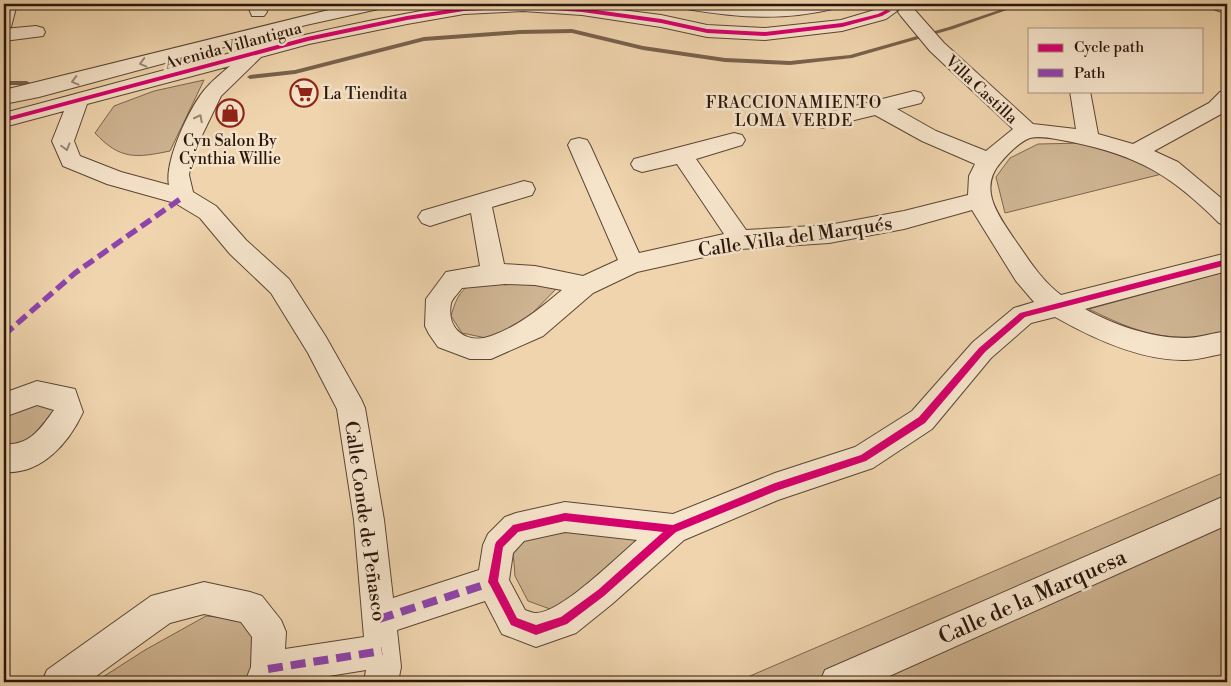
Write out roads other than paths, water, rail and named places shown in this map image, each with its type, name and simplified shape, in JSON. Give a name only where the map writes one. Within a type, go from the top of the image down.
[{"type":"street","points":[[4,23],[8,4]]},
{"type":"street","name":"Avenida Villantigua","points":[[4,97],[39,90],[304,20],[377,4]]},
{"type":"street","points":[[687,4],[738,12],[790,12],[831,4]]},
{"type":"street","points":[[1217,4],[1227,9]]},
{"type":"street","name":"Avenida Villantigua","points":[[4,120],[78,102],[307,39],[407,18],[474,8],[524,6],[582,10],[661,21],[707,31],[765,34],[842,25],[880,16],[879,8]]},
{"type":"street","points":[[879,8],[915,13]]},
{"type":"street","name":"Villa Castilla","points":[[915,13],[937,47],[1028,131]]},
{"type":"street","points":[[304,20],[313,27],[307,39]]},
{"type":"street","points":[[4,35],[36,32]]},
{"type":"street","points":[[183,197],[178,175],[181,156],[190,135],[212,92],[255,53]]},
{"type":"street","points":[[1080,92],[1088,139]]},
{"type":"street","points":[[1136,152],[1216,108],[1227,97]]},
{"type":"street","points":[[822,121],[914,98]]},
{"type":"street","name":"Calle Conde de Peñasco","points":[[78,102],[63,141],[70,161],[115,178],[183,197],[208,212],[238,247],[280,286],[317,345],[351,408],[368,520],[384,660]]},
{"type":"street","points":[[879,108],[929,136],[989,161]]},
{"type":"street","points":[[1227,217],[1169,168],[1136,152],[1088,139],[1028,131],[1005,145],[989,161],[980,176],[978,200],[998,234],[1034,286],[1060,307],[1090,324],[1131,340],[1183,349],[1227,342]]},
{"type":"street","points":[[642,164],[734,140]]},
{"type":"street","points":[[578,145],[632,264]]},
{"type":"street","points":[[682,155],[740,240]]},
{"type":"street","points":[[430,217],[524,189]]},
{"type":"street","name":"Calle Villa del Marqués","points":[[584,286],[534,274],[494,273],[455,279],[439,299],[438,326],[447,339],[470,348],[491,348],[534,328],[584,286],[632,264],[740,240],[829,234],[904,220],[978,200]]},
{"type":"street","points":[[480,202],[494,273]]},
{"type":"street","points":[[673,529],[565,517],[516,528],[499,546],[493,582],[514,622],[536,630],[564,621],[601,593],[673,529],[775,487],[863,458],[922,420],[982,350],[1023,315],[1060,307],[1227,262]]},
{"type":"street","points":[[1023,315],[1034,286]]},
{"type":"street","points":[[4,405],[37,393],[65,398],[69,412],[51,437],[36,452],[23,457],[4,458]]},
{"type":"street","name":"Calle de la Marquesa","points":[[837,682],[1227,510]]},
{"type":"street","points":[[59,682],[163,608],[204,598],[250,608],[269,632],[265,676],[384,660],[493,582]]},
{"type":"waterway","points":[[250,77],[295,72],[424,39],[520,32],[572,31],[643,48],[725,60],[790,63],[850,57],[951,28],[1021,4]]},
{"type":"waterway","points":[[4,83],[27,83]]},
{"type":"place","name":"La Tiendita","points":[[304,93]]},
{"type":"place","name":"Cyn Salon By Cynthia Willie","points":[[230,113]]},
{"type":"district","name":"FRACCIONAMIENTO LOMA VERDE","points":[[794,111]]}]
